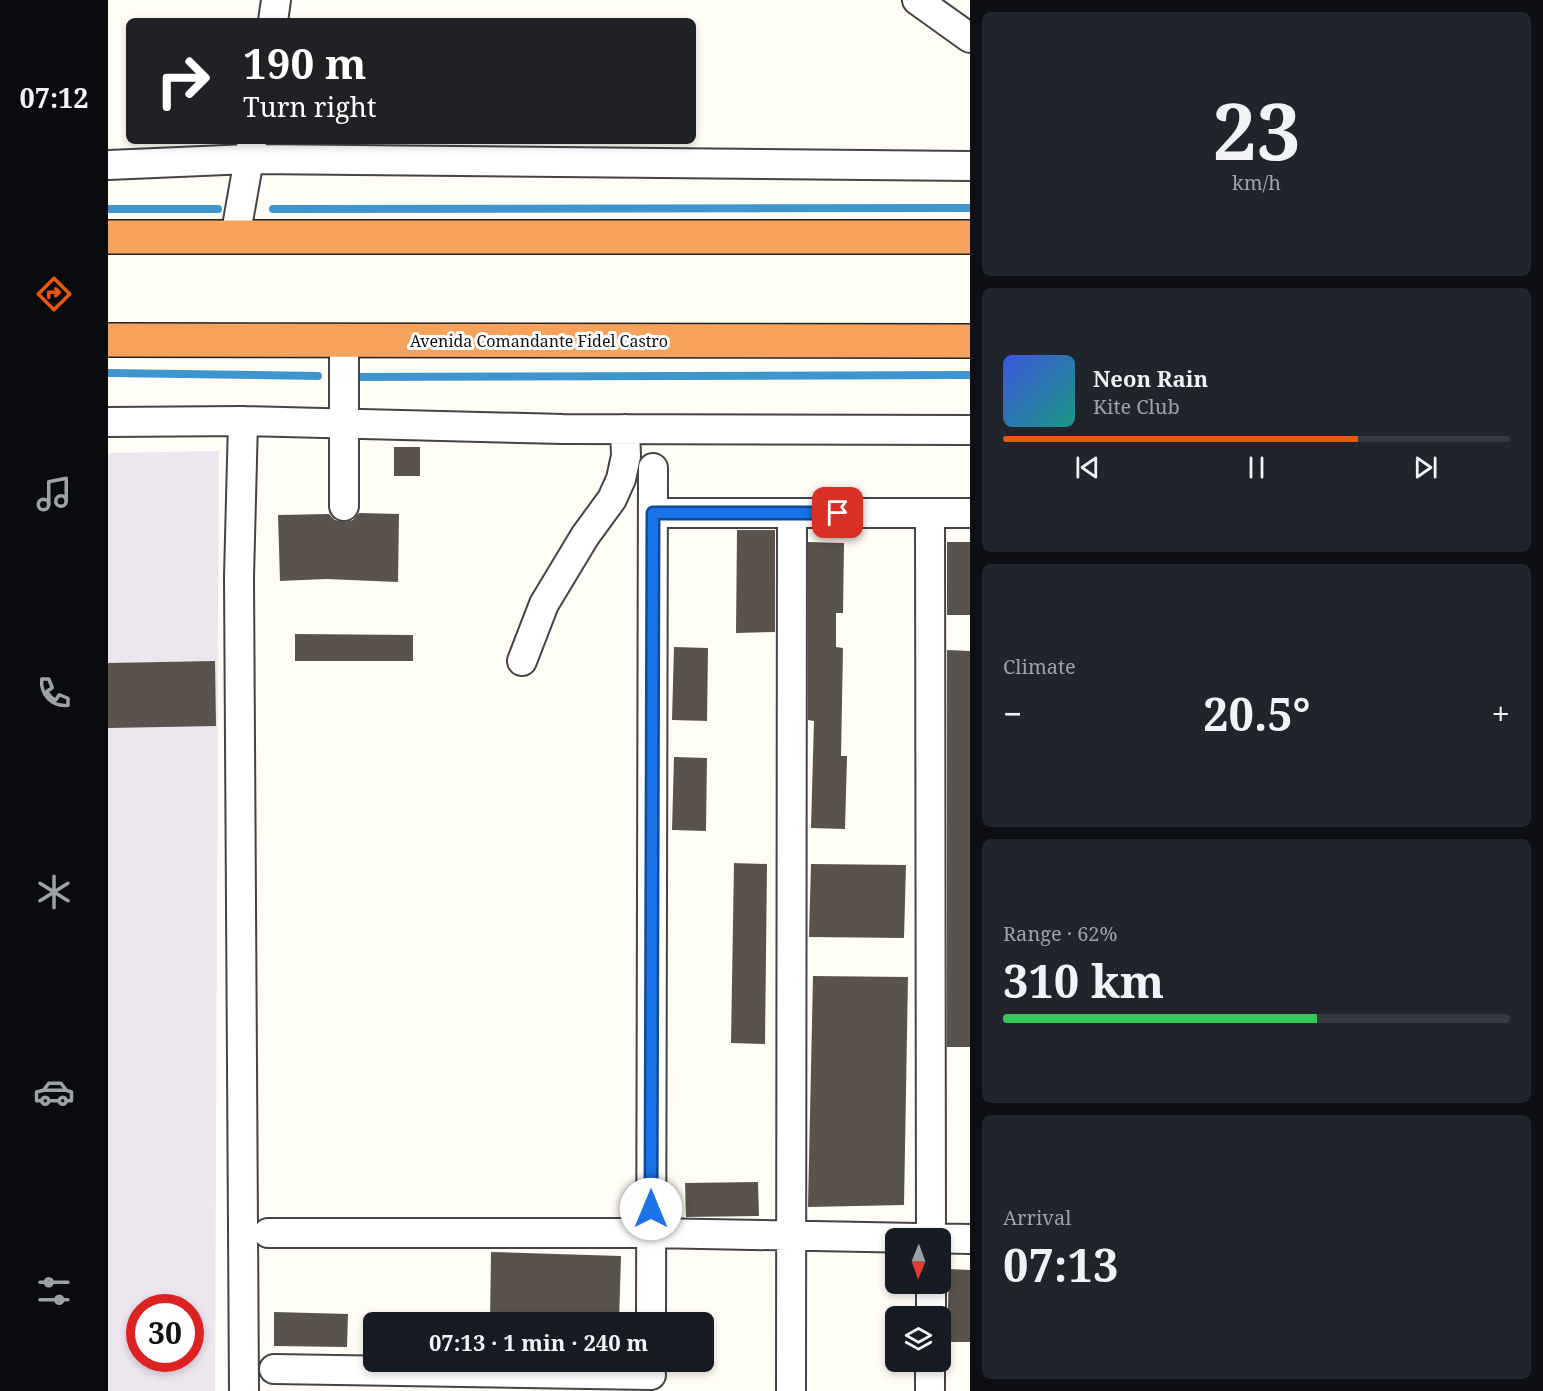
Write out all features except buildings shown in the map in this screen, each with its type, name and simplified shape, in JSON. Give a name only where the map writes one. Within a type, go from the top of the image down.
[{"type":"highway","points":[[108,237],[970,237]]},
{"type":"highway","name":"Avenida Comandante Fidel Castro","points":[[108,340],[970,341]]},
{"type":"street","points":[[273,18],[276,0]]},
{"type":"street","points":[[917,0],[970,38]]},
{"type":"street","points":[[235,238],[251,150]]},
{"type":"street","points":[[108,165],[251,150],[970,166]]},
{"type":"street","points":[[344,341],[344,506]]},
{"type":"street","points":[[243,421],[239,577],[244,1391]]},
{"type":"street","points":[[108,422],[243,421],[625,429],[970,430]]},
{"type":"street","points":[[522,661],[544,604],[585,536],[612,500],[621,479],[626,456],[625,429]]},
{"type":"street","points":[[651,1312],[653,468]]},
{"type":"street","points":[[653,513],[970,513]]},
{"type":"street","points":[[791,1391],[792,513]]},
{"type":"street","points":[[930,513],[931,1228]]},
{"type":"street","points":[[268,1233],[651,1233],[885,1238]]},
{"type":"street","points":[[951,1239],[970,1239]]},
{"type":"street","points":[[274,1369],[651,1376]]},
{"type":"street","points":[[930,1372],[930,1391]]},
{"type":"shaded area","points":[[219,451],[215,1391],[108,1391],[108,453]]},
{"type":"waterway","points":[[273,209],[970,208]]},
{"type":"waterway","points":[[108,209],[218,209]]},
{"type":"waterway","points":[[108,373],[318,376]]},
{"type":"waterway","points":[[350,377],[970,375]]},
{"type":"route","points":[[651,1209],[653,513],[838,513]]}]
